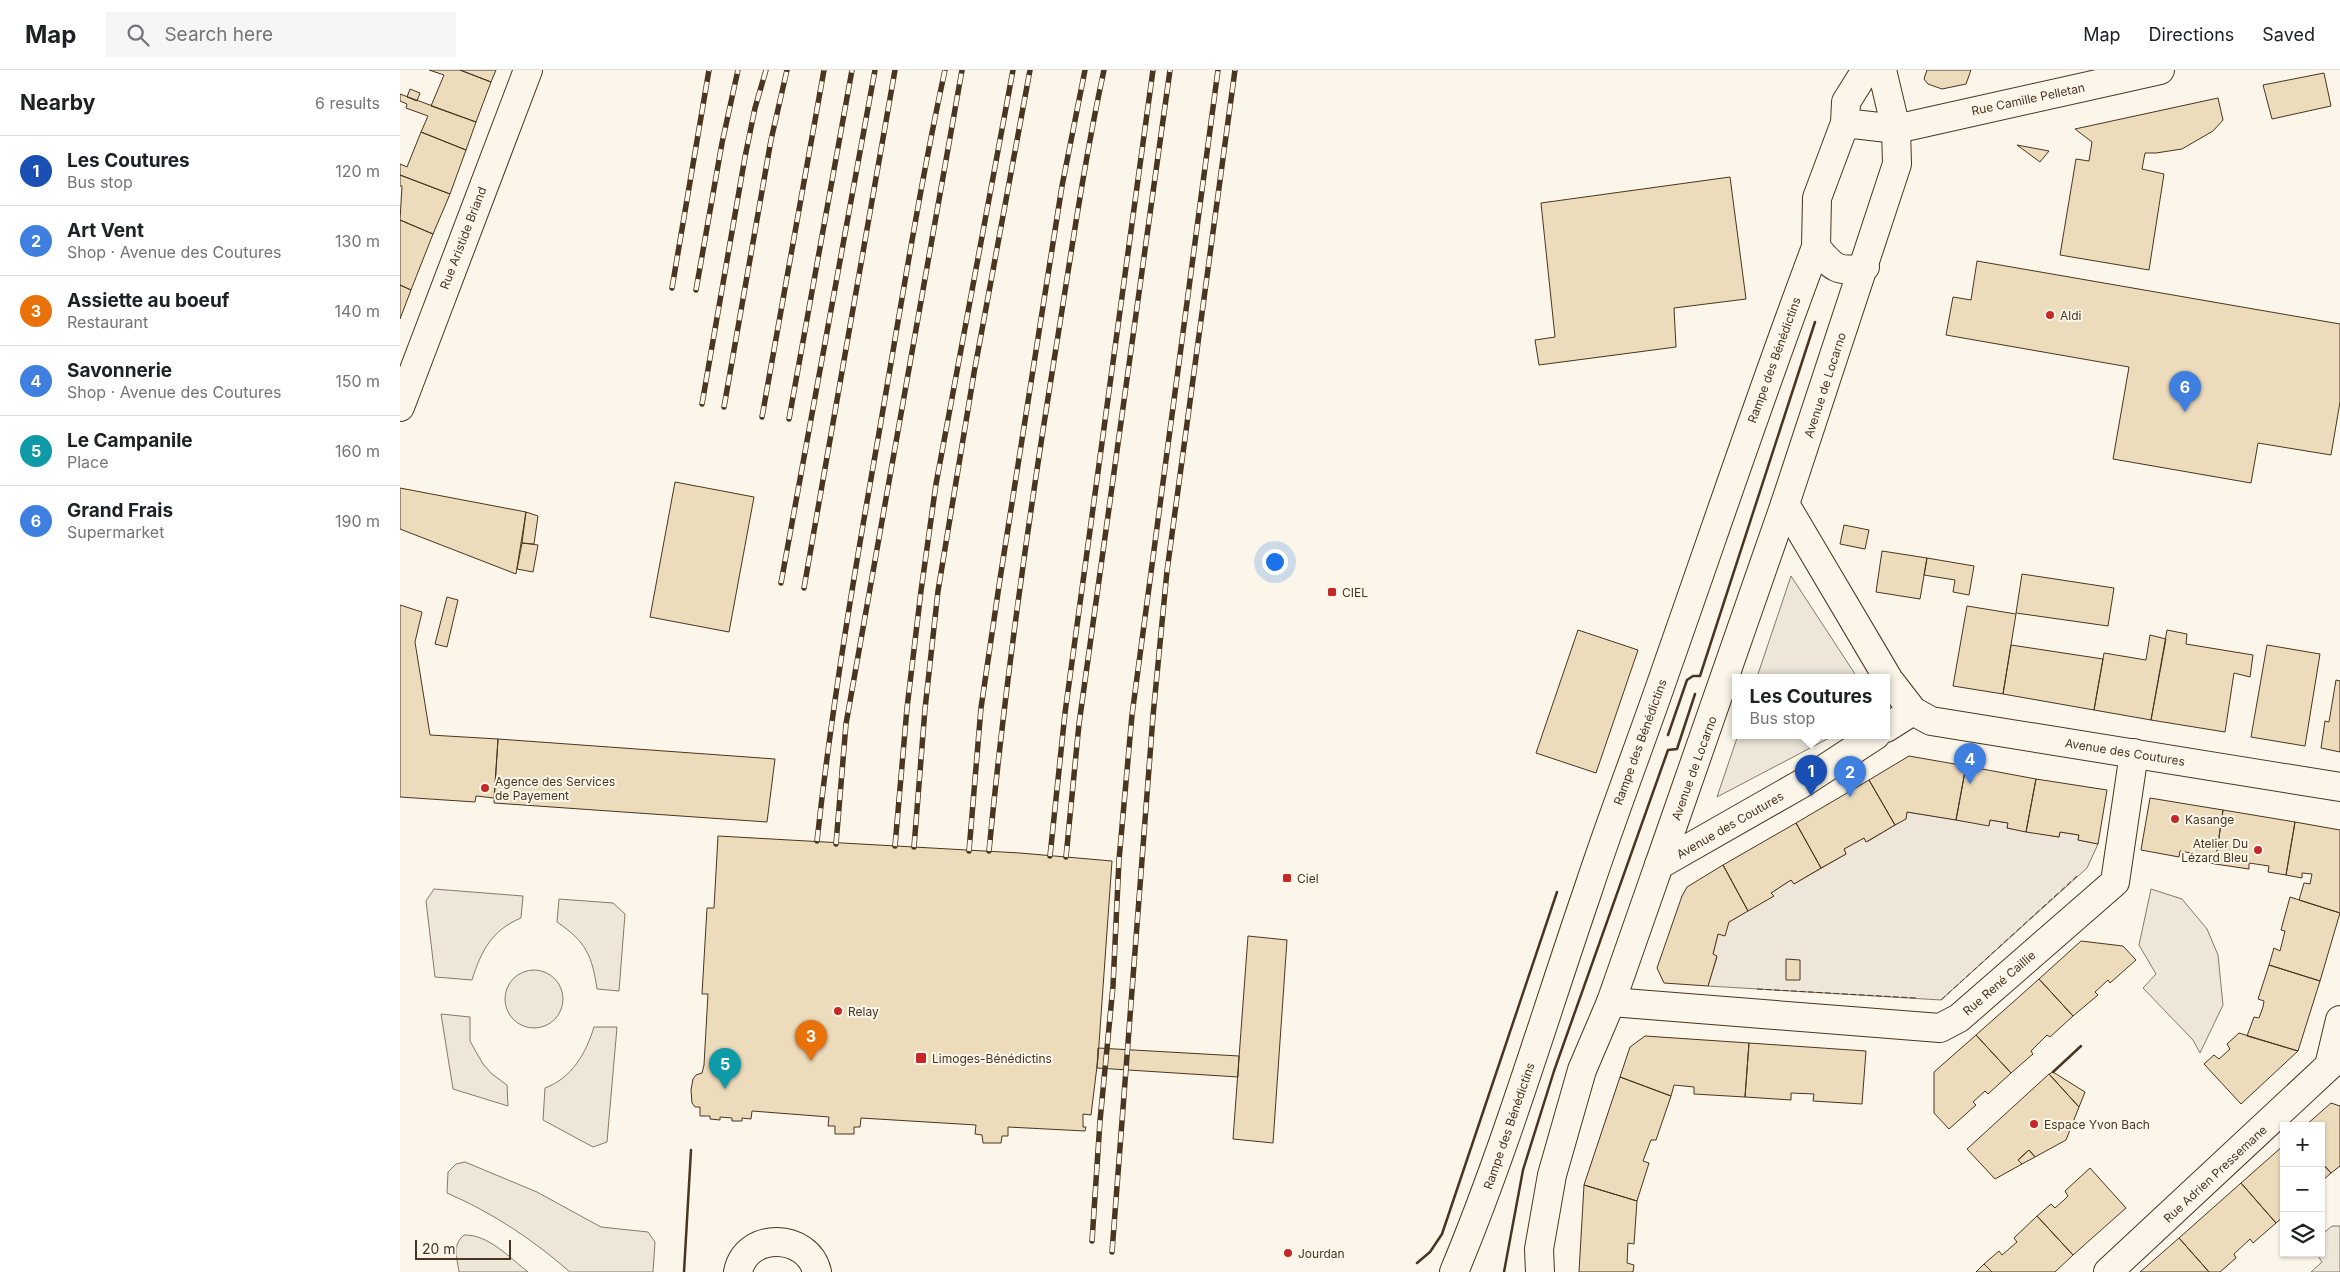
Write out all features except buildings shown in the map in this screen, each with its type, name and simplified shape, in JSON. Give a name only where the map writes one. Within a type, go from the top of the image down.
[{"type":"street","name":"Rue Aristide Briand","points":[[400,407],[528,70]]},
{"type":"street","name":"Rampe des Bénédictins","points":[[1454,1272],[1468,1239],[1523,1086],[1601,852],[1784,331],[1816,247],[1817,198],[1845,123],[1846,102],[1866,70]]},
{"type":"street","name":"Avenue de Locarno","points":[[1540,1272],[1539,1249],[1552,1175],[1582,1070],[1611,1002],[1700,753],[1865,267],[1898,164],[1896,129],[1882,70]]},
{"type":"street","name":"Rue Camille Pelletan","points":[[1845,123],[1896,129],[2160,70]]},
{"type":"street","points":[[1816,247],[1828,262],[1838,269],[1851,270],[1865,267]]},
{"type":"street","name":"Avenue des Coutures","points":[[1785,504],[1885,674]]},
{"type":"street","name":"Avenue des Coutures","points":[[1890,681],[1913,711],[1931,721],[2340,787]]},
{"type":"street","points":[[1890,725],[1913,711]]},
{"type":"street","name":"Avenue des Coutures","points":[[1659,865],[1801,784],[1870,739]]},
{"type":"street","name":"Rue René Caillie","points":[[1611,1002],[1940,1028],[1959,1018],[2115,882],[2134,753]]},
{"type":"street","name":"Rue Adrien Pressemane","points":[[2108,1272],[2335,1068],[2340,1020]]},
{"type":"street","points":[[738,1272],[745,1257],[754,1248],[765,1243],[778,1241],[791,1243],[802,1249],[810,1257],[817,1272]]},
{"type":"shaded area","points":[[1791,576],[1855,674],[1758,674]]},
{"type":"shaded area","points":[[1737,739],[1827,739],[1717,797]]},
{"type":"shaded area","points":[[1907,812],[1989,825],[1990,820],[2008,823],[2007,828],[2059,837],[2060,832],[2079,835],[2078,840],[2098,844],[2087,868],[1941,1000],[1708,986],[1717,957],[1713,954],[1718,934],[1729,922],[1773,896],[1771,893],[1791,880],[1794,884],[1846,854],[1844,849],[1864,838],[1867,842],[1905,819]]},
{"type":"shaded area","points":[[434,889],[523,896],[521,918],[495,935],[479,960],[472,980],[435,977],[426,901]]},
{"type":"shaded area","points":[[2151,889],[2182,899],[2207,929],[2218,955],[2223,1005],[2200,1053],[2193,1040],[2143,988],[2156,974],[2139,945]]},
{"type":"shaded area","points":[[559,899],[613,903],[625,914],[619,991],[597,989],[593,967],[586,950],[575,936],[557,922]]},
{"type":"shaded area","points":[[534,970],[545,972],[558,983],[563,999],[561,1010],[550,1023],[534,1028],[523,1026],[510,1015],[505,999],[507,988],[518,975]]},
{"type":"shaded area","points":[[441,1014],[470,1017],[470,1041],[483,1064],[492,1074],[507,1085],[508,1106],[453,1089]]},
{"type":"shaded area","points":[[594,1027],[617,1027],[607,1142],[593,1147],[543,1120],[545,1088],[563,1078],[577,1064],[587,1046]]},
{"type":"shaded area","points":[[465,1162],[537,1192],[601,1227],[648,1232],[655,1242],[653,1272],[570,1272],[512,1228],[480,1209],[447,1193],[448,1172],[456,1164]]},
{"type":"shaded area","points":[[2332,1226],[2340,1226],[2340,1272],[2311,1272],[2322,1262],[2319,1257],[2325,1257],[2325,1232]]},
{"type":"shaded area","points":[[464,1235],[482,1238],[528,1272],[459,1272],[457,1247]]},
{"type":"railway","points":[[672,288],[709,70]]},
{"type":"railway","points":[[696,290],[722,143],[738,70]]},
{"type":"railway","points":[[702,404],[745,157],[755,108],[766,70]]},
{"type":"railway","points":[[724,407],[771,140],[787,70]]},
{"type":"railway","points":[[762,417],[824,70]]},
{"type":"railway","points":[[789,419],[852,70]]},
{"type":"railway","points":[[781,583],[875,70]]},
{"type":"railway","points":[[804,588],[895,70]]},
{"type":"railway","points":[[817,841],[837,688],[853,586],[918,206],[945,70]]},
{"type":"railway","points":[[836,844],[846,724],[962,70]]},
{"type":"railway","points":[[895,846],[907,708],[936,484],[1013,70]]},
{"type":"railway","points":[[914,847],[925,709],[938,591],[974,373],[1030,70]]},
{"type":"railway","points":[[969,851],[981,708],[1000,579],[1062,186],[1085,70]]},
{"type":"railway","points":[[989,851],[1010,662],[1036,473],[1078,209],[1104,70]]},
{"type":"railway","points":[[1050,856],[1065,713],[1153,70]]},
{"type":"railway","points":[[1066,857],[1079,724],[1170,70]]},
{"type":"railway","points":[[1092,1241],[1100,1121],[1113,986],[1119,860],[1132,715],[1218,70]]},
{"type":"railway","points":[[1112,1252],[1153,716],[1167,571],[1235,70]]},
{"type":"fence","points":[[1941,1000],[2077,876]]},
{"type":"fence","points":[[1757,989],[1916,998]]},
{"type":"wall","points":[[1668,735],[1687,680],[1693,676],[1700,676],[1815,322]]},
{"type":"wall","points":[[1504,1272],[1523,1170],[1554,1071],[1668,750],[1677,749],[1695,694]]},
{"type":"wall","points":[[1417,1263],[1430,1252],[1442,1234],[1557,892]]},
{"type":"wall","points":[[2053,1072],[2081,1046]]},
{"type":"wall","points":[[684,1272],[691,1150]]},
{"type":"place","name":"Aldi","points":[[2050,315]]},
{"type":"place","name":"Grand Frais","points":[[2185,412]]},
{"type":"place","name":"CIEL","points":[[1332,592]]},
{"type":"place","name":"Savonnerie","points":[[1970,784]]},
{"type":"place","name":"Agence des Services de Payement","points":[[485,788]]},
{"type":"place","name":"Les Coutures","points":[[1811,796]]},
{"type":"place","name":"Art Vent","points":[[1850,797]]},
{"type":"place","name":"Kasange","points":[[2175,819]]},
{"type":"place","name":"Atelier Du Lézard Bleu","points":[[2258,850]]},
{"type":"place","name":"Ciel","points":[[1287,878]]},
{"type":"place","name":"Relay","points":[[838,1011]]},
{"type":"place","name":"Limoges-Bénédictins","points":[[921,1058]]},
{"type":"place","name":"Assiette au boeuf","points":[[811,1061]]},
{"type":"place","name":"Le Campanile","points":[[725,1089]]},
{"type":"place","name":"Espace Yvon Bach","points":[[2034,1124]]},
{"type":"place","name":"Jourdan","points":[[1288,1253]]}]
